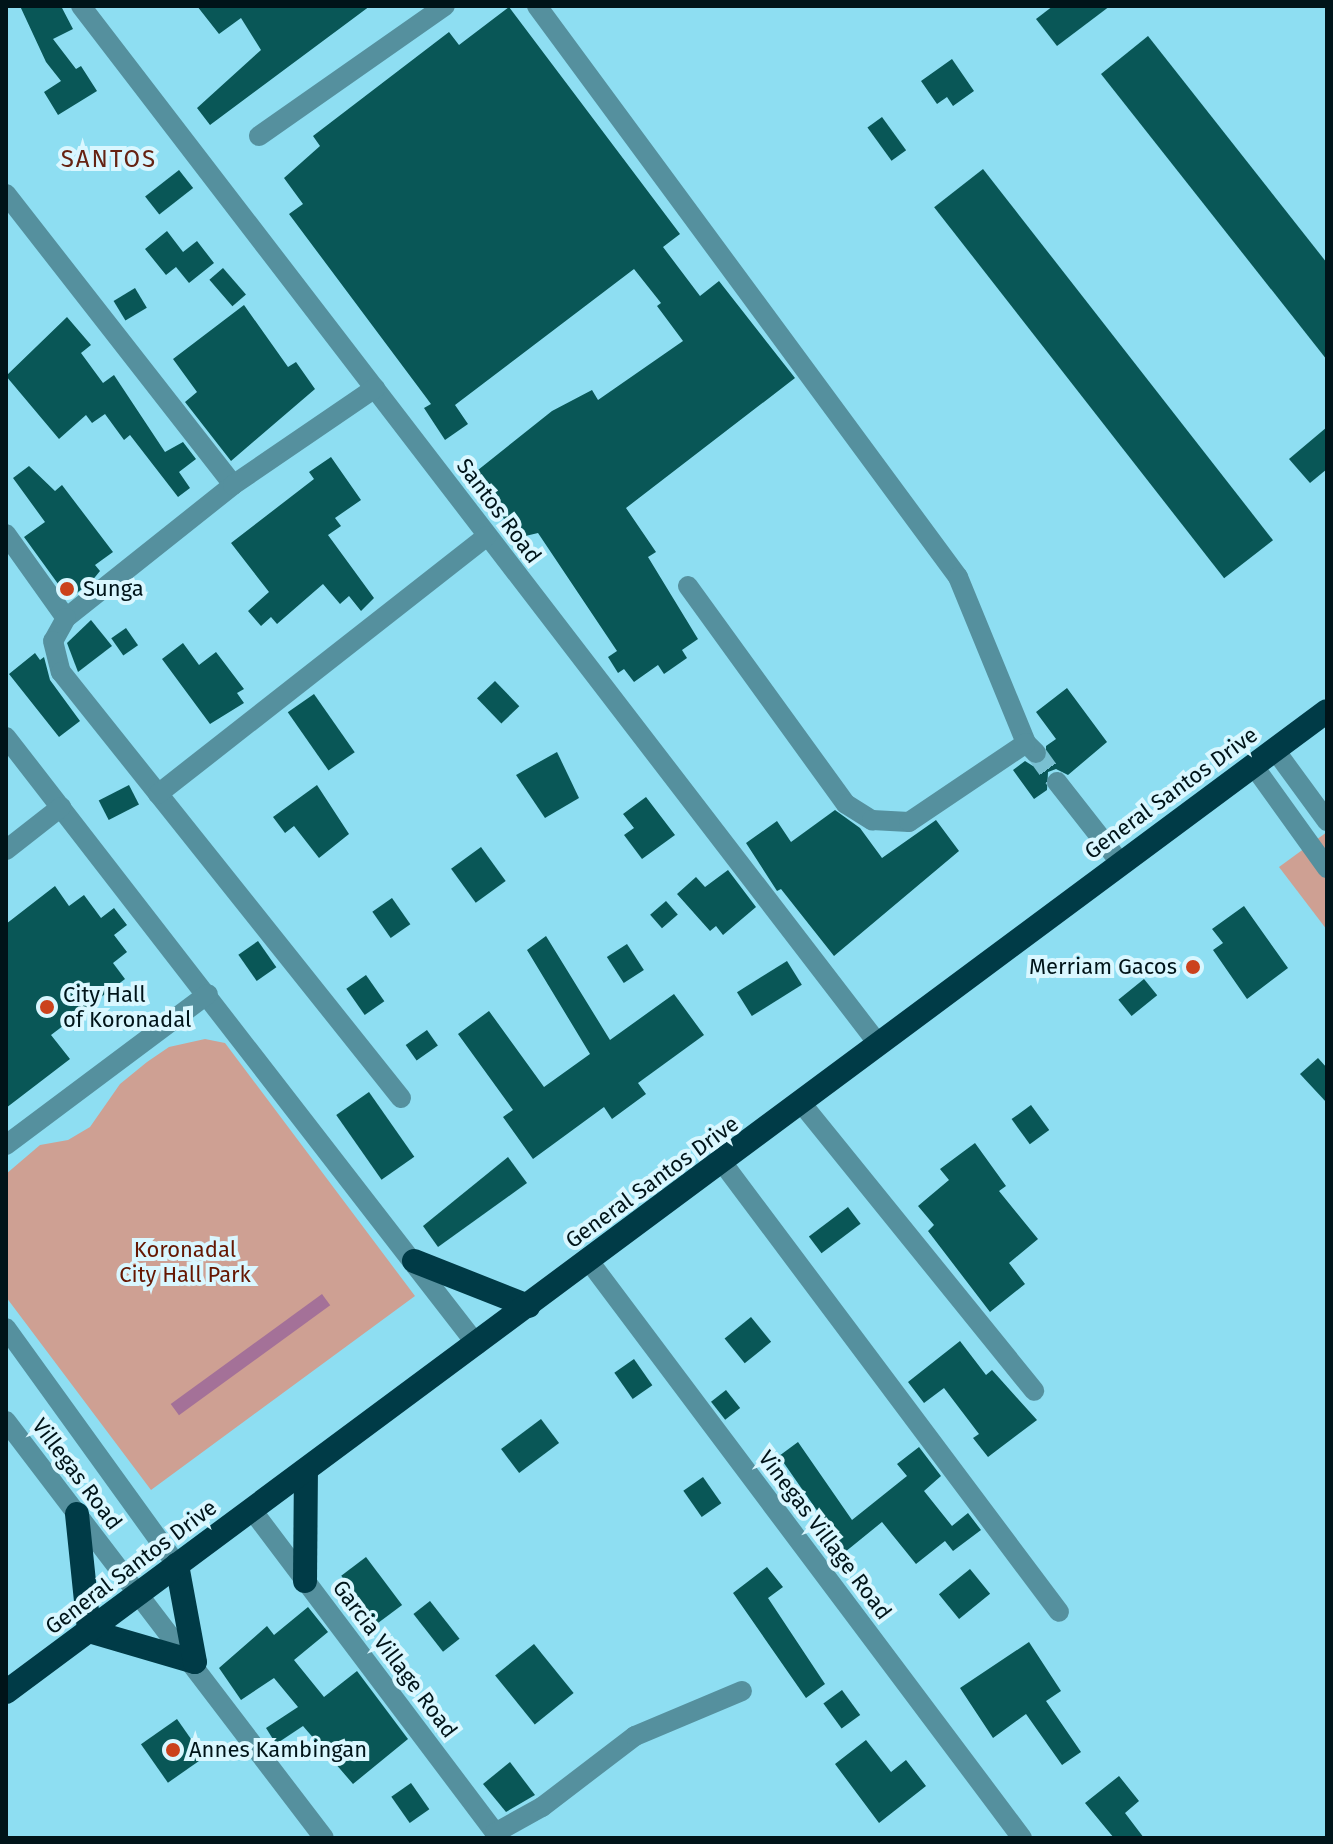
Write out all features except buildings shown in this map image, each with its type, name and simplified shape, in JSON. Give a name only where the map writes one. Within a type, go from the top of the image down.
[{"type":"highway","name":"General Santos Drive","points":[[6,1692],[802,1104],[1119,861],[1327,711]]},
{"type":"highway","points":[[414,1261],[528,1306]]},
{"type":"highway","points":[[305,1581],[306,1471]]},
{"type":"highway","points":[[77,1514],[89,1631],[195,1662],[177,1565]]},
{"type":"street","name":"Santos Road","points":[[81,6],[879,1045]]},
{"type":"street","points":[[259,136],[445,6]]},
{"type":"street","points":[[537,6],[958,577],[1031,748],[909,822],[872,820],[846,804],[688,586]]},
{"type":"street","points":[[6,194],[233,485]]},
{"type":"street","points":[[375,388],[233,485],[66,618],[53,641],[55,661],[401,1098]]},
{"type":"street","points":[[6,534],[66,618]]},
{"type":"street","points":[[158,794],[487,536]]},
{"type":"street","points":[[6,737],[477,1345]]},
{"type":"street","points":[[1275,750],[1327,821]]},
{"type":"street","points":[[1253,765],[1327,868]]},
{"type":"street","points":[[1057,782],[1119,861]]},
{"type":"street","points":[[6,850],[61,807]]},
{"type":"street","points":[[6,1145],[208,994]]},
{"type":"street","points":[[802,1104],[1034,1391]]},
{"type":"street","points":[[722,1162],[1059,1612]]},
{"type":"street","name":"Vinegas Village Road","points":[[589,1261],[1022,1838]]},
{"type":"street","points":[[6,1328],[177,1565]]},
{"type":"street","name":"Villegas Road","points":[[6,1421],[138,1594],[195,1662],[324,1838]]},
{"type":"street","name":"Garcia Village Road","points":[[252,1510],[497,1836]]},
{"type":"street","points":[[497,1836],[542,1807],[635,1736],[742,1691]]},
{"type":"green space","points":[[1327,832],[1327,930],[1279,867]]},
{"type":"green space","name":"Koronadal City Hall Park","points":[[205,1039],[225,1043],[415,1296],[151,1490],[6,1297],[6,1174],[40,1145],[68,1140],[90,1127],[120,1084],[169,1047]]},
{"type":"shaded area","points":[[322,1294],[330,1305],[179,1415],[171,1404]]},
{"type":"tunnel","points":[[1036,753],[1057,782]]},
{"type":"place","name":"Sunga","points":[[67,589]]},
{"type":"place","name":"Merriam Gacos","points":[[1193,967]]},
{"type":"place","name":"City Hall of Koronadal","points":[[47,1007]]},
{"type":"place","name":"Annes Kambingan","points":[[173,1750]]},
{"type":"district","name":"SANTOS","points":[[109,160]]}]
